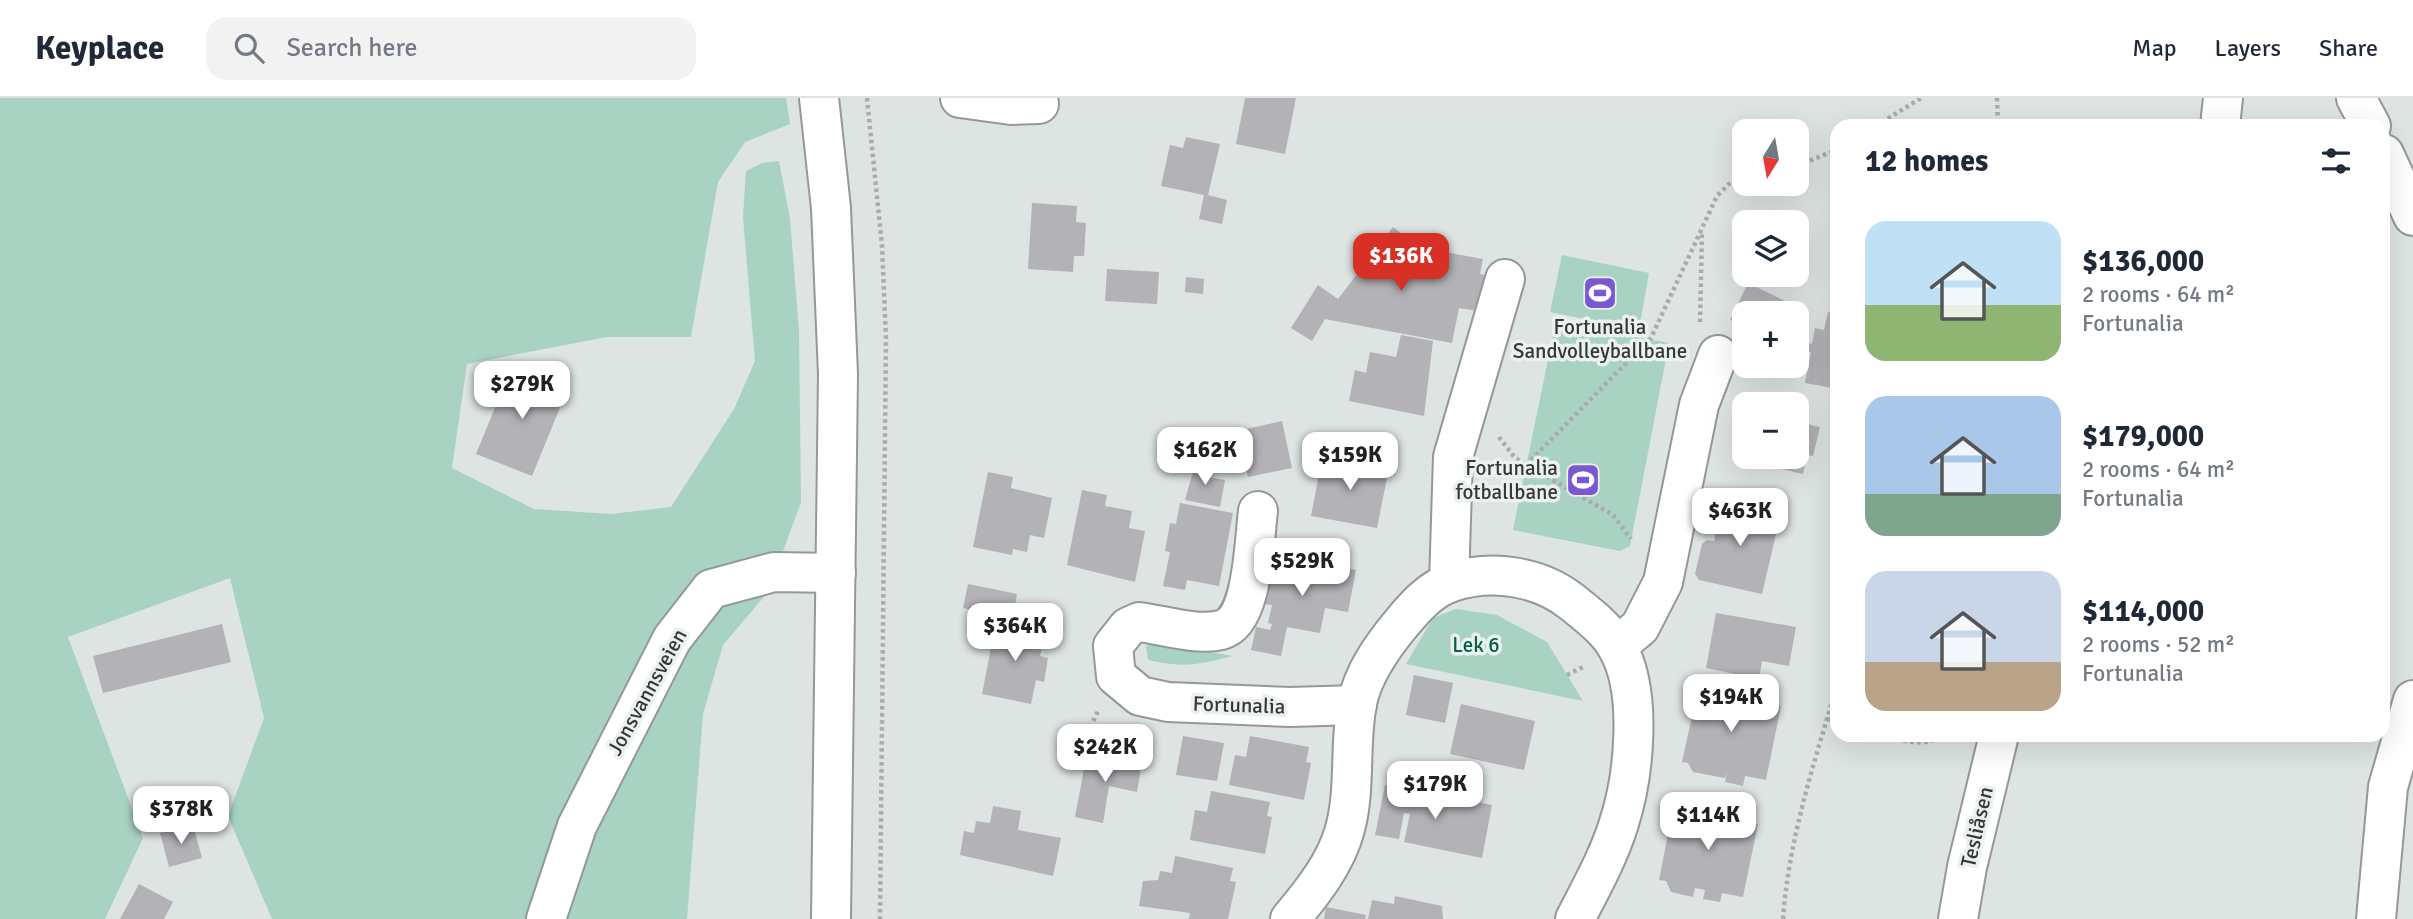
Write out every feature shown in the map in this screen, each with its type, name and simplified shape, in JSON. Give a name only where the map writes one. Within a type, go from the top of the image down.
[{"type":"street","points":[[819,98],[836,281],[836,573],[831,919]]},
{"type":"street","points":[[960,98],[1010,105],[1039,104]]},
{"type":"street","points":[[2221,119],[2223,98]]},
{"type":"street","points":[[2356,98],[2367,119]]},
{"type":"street","points":[[2390,166],[2413,216]]},
{"type":"street","points":[[1449,583],[1453,457],[1505,279]]},
{"type":"street","points":[[1617,646],[1640,627],[1663,582],[1699,405],[1718,355]]},
{"type":"street","name":"Fortunalia","points":[[1258,510],[1246,596],[1233,623],[1224,630],[1211,632],[1139,622],[1128,626],[1113,646],[1116,676],[1140,696],[1168,702],[1290,708],[1357,705]]},
{"type":"street","name":"Jonsvannsveien","points":[[546,919],[577,826],[673,639],[712,589],[774,572],[836,573]]},
{"type":"street","points":[[1290,919],[1333,859],[1344,831],[1353,780],[1357,705],[1373,663],[1392,635],[1428,595],[1449,583],[1490,575],[1537,583],[1563,594],[1617,646],[1627,672],[1633,722],[1627,785],[1620,821],[1607,855],[1575,919]]},
{"type":"street","points":[[2376,919],[2388,787],[2413,700]]},
{"type":"street","name":"Tesliåsen","points":[[1958,919],[1967,867],[1997,742]]},
{"type":"path","points":[[867,98],[882,246],[886,338],[880,919]]},
{"type":"path","points":[[1888,119],[1922,98]]},
{"type":"path","points":[[1997,98],[1998,119]]},
{"type":"path","points":[[1810,161],[1830,152]]},
{"type":"path","points":[[1525,465],[1651,338],[1717,196],[1732,183]]},
{"type":"path","points":[[1702,228],[1700,329],[1718,355]]},
{"type":"path","points":[[1470,399],[1515,458],[1613,515],[1663,582]]},
{"type":"path","points":[[1783,919],[1797,828],[1814,757],[1830,709]]},
{"type":"path","points":[[1908,742],[1927,742]]},
{"type":"green space","points":[[0,98],[786,98],[790,124],[745,142],[718,182],[691,337],[607,337],[467,364],[452,468],[534,509],[611,514],[671,507],[734,409],[755,361],[743,217],[746,171],[762,163],[779,161],[790,219],[799,331],[801,502],[768,592],[723,645],[703,714],[687,919],[272,919],[228,816],[264,718],[230,578],[68,637],[143,838],[105,919],[0,919]]},
{"type":"green space","name":"Fortunalia Sandvolleyballbane","points":[[1562,255],[1649,273],[1639,330],[1550,312]]},
{"type":"green space","name":"Fortunalia fotballbane","points":[[1556,321],[1669,343],[1630,546],[1620,551],[1513,530]]},
{"type":"green space","name":"Lek 6","points":[[1456,609],[1497,615],[1547,642],[1583,701],[1406,664],[1433,618]]},
{"type":"green space","points":[[1150,641],[1232,656],[1190,664],[1148,660],[1146,647]]},
{"type":"building","points":[[1245,98],[1296,98],[1285,154],[1236,144]]},
{"type":"building","points":[[1186,137],[1220,144],[1208,195],[1227,200],[1222,224],[1199,219],[1204,195],[1161,186],[1170,145],[1183,148]]},
{"type":"building","points":[[1032,203],[1077,206],[1076,222],[1086,223],[1084,256],[1074,256],[1073,272],[1028,269]]},
{"type":"building","points":[[1393,227],[1422,250],[1423,248],[1483,259],[1480,274],[1485,275],[1478,311],[1459,308],[1452,343],[1325,319],[1312,341],[1291,328],[1318,285],[1338,299]]},
{"type":"building","points":[[1107,269],[1159,272],[1157,304],[1105,301]]},
{"type":"building","points":[[1186,277],[1204,279],[1203,294],[1185,292]]},
{"type":"building","points":[[1746,287],[1756,287],[1785,301],[1739,301]]},
{"type":"building","points":[[1830,312],[1830,388],[1805,383],[1806,378],[1809,378],[1809,343],[1812,344],[1815,328],[1824,330]]},
{"type":"building","points":[[1401,335],[1433,341],[1424,416],[1349,401],[1355,370],[1366,373],[1370,352],[1396,357]]},
{"type":"building","points":[[512,366],[568,388],[532,476],[476,454]]},
{"type":"building","points":[[1282,421],[1292,468],[1248,477],[1238,431]]},
{"type":"building","points":[[1809,425],[1820,427],[1813,456],[1809,455]]},
{"type":"building","points":[[1343,455],[1371,460],[1369,469],[1388,473],[1377,528],[1311,516],[1322,459],[1341,463]]},
{"type":"building","points":[[1196,461],[1211,464],[1208,477],[1225,480],[1220,507],[1185,500]]},
{"type":"building","points":[[1781,469],[1804,469],[1803,474]]},
{"type":"building","points":[[988,472],[1013,477],[1011,488],[1052,498],[1044,538],[1030,535],[1027,552],[1013,549],[1012,555],[973,547]]},
{"type":"building","points":[[1082,490],[1107,495],[1105,506],[1132,511],[1129,528],[1145,531],[1135,582],[1067,565]]},
{"type":"building","points":[[1722,500],[1781,513],[1762,594],[1699,580],[1695,574],[1702,544],[1707,540],[1714,541]]},
{"type":"building","points":[[1180,503],[1233,513],[1219,586],[1187,580],[1185,590],[1163,586],[1170,552],[1165,551],[1170,523],[1176,524]]},
{"type":"building","points":[[1282,550],[1335,560],[1333,566],[1356,570],[1348,612],[1325,608],[1320,633],[1287,627],[1281,656],[1251,650],[1256,627],[1270,630],[1272,624],[1268,623],[1272,605],[1263,604],[1268,581],[1276,582]]},
{"type":"building","points":[[968,584],[1017,594],[1013,618],[963,608]]},
{"type":"building","points":[[1716,613],[1796,627],[1789,666],[1762,661],[1759,679],[1706,668]]},
{"type":"building","points":[[996,622],[1045,632],[1040,656],[1048,658],[1044,682],[1036,680],[1031,704],[982,694]]},
{"type":"building","points":[[222,624],[231,662],[103,693],[93,656]]},
{"type":"building","points":[[1414,675],[1453,683],[1445,723],[1406,715]]},
{"type":"building","points":[[1700,680],[1710,681],[1708,689],[1712,686],[1738,691],[1737,698],[1741,698],[1742,690],[1761,693],[1759,702],[1781,706],[1766,780],[1745,776],[1743,786],[1725,782],[1727,772],[1725,778],[1693,772],[1688,763],[1682,762]]},
{"type":"building","points":[[1461,704],[1535,721],[1524,770],[1450,754]]},
{"type":"building","points":[[1183,736],[1224,743],[1217,781],[1176,775]]},
{"type":"building","points":[[1250,736],[1309,747],[1306,762],[1311,763],[1304,800],[1229,785],[1235,755],[1246,757]]},
{"type":"building","points":[[1115,756],[1142,762],[1137,792],[1109,786],[1103,823],[1075,817],[1086,758]]},
{"type":"building","points":[[1385,785],[1408,789],[1407,794],[1414,796],[1415,790],[1492,805],[1482,858],[1404,842],[1410,814],[1404,813],[1399,839],[1375,835]]},
{"type":"building","points":[[1211,791],[1270,802],[1267,816],[1272,817],[1265,854],[1190,840],[1195,810],[1207,812]]},
{"type":"building","points":[[1687,800],[1709,804],[1707,814],[1718,816],[1720,806],[1738,810],[1737,819],[1758,824],[1743,897],[1722,893],[1720,902],[1703,899],[1705,890],[1695,888],[1693,897],[1671,892],[1666,881],[1659,880],[1673,808],[1679,810]]},
{"type":"building","points":[[993,806],[1021,811],[1018,830],[1061,838],[1053,876],[960,855],[964,831],[974,833],[976,821],[990,823]]},
{"type":"building","points":[[193,825],[202,858],[169,867],[160,833]]},
{"type":"building","points":[[1175,856],[1233,868],[1230,881],[1236,882],[1228,919],[1189,919],[1190,913],[1139,906],[1143,881],[1158,880],[1160,871],[1172,873]]},
{"type":"building","points":[[139,884],[173,902],[164,919],[120,919]]},
{"type":"building","points":[[1395,896],[1442,906],[1443,919],[1368,919],[1372,900],[1394,904]]},
{"type":"building","points":[[1326,907],[1366,915],[1365,919],[1324,919]]},
{"type":"place","name":"Fortunalia Sandvolleyballbane","points":[[1600,293]]},
{"type":"place","name":"Fortunalia fotballbane","points":[[1583,480]]}]
